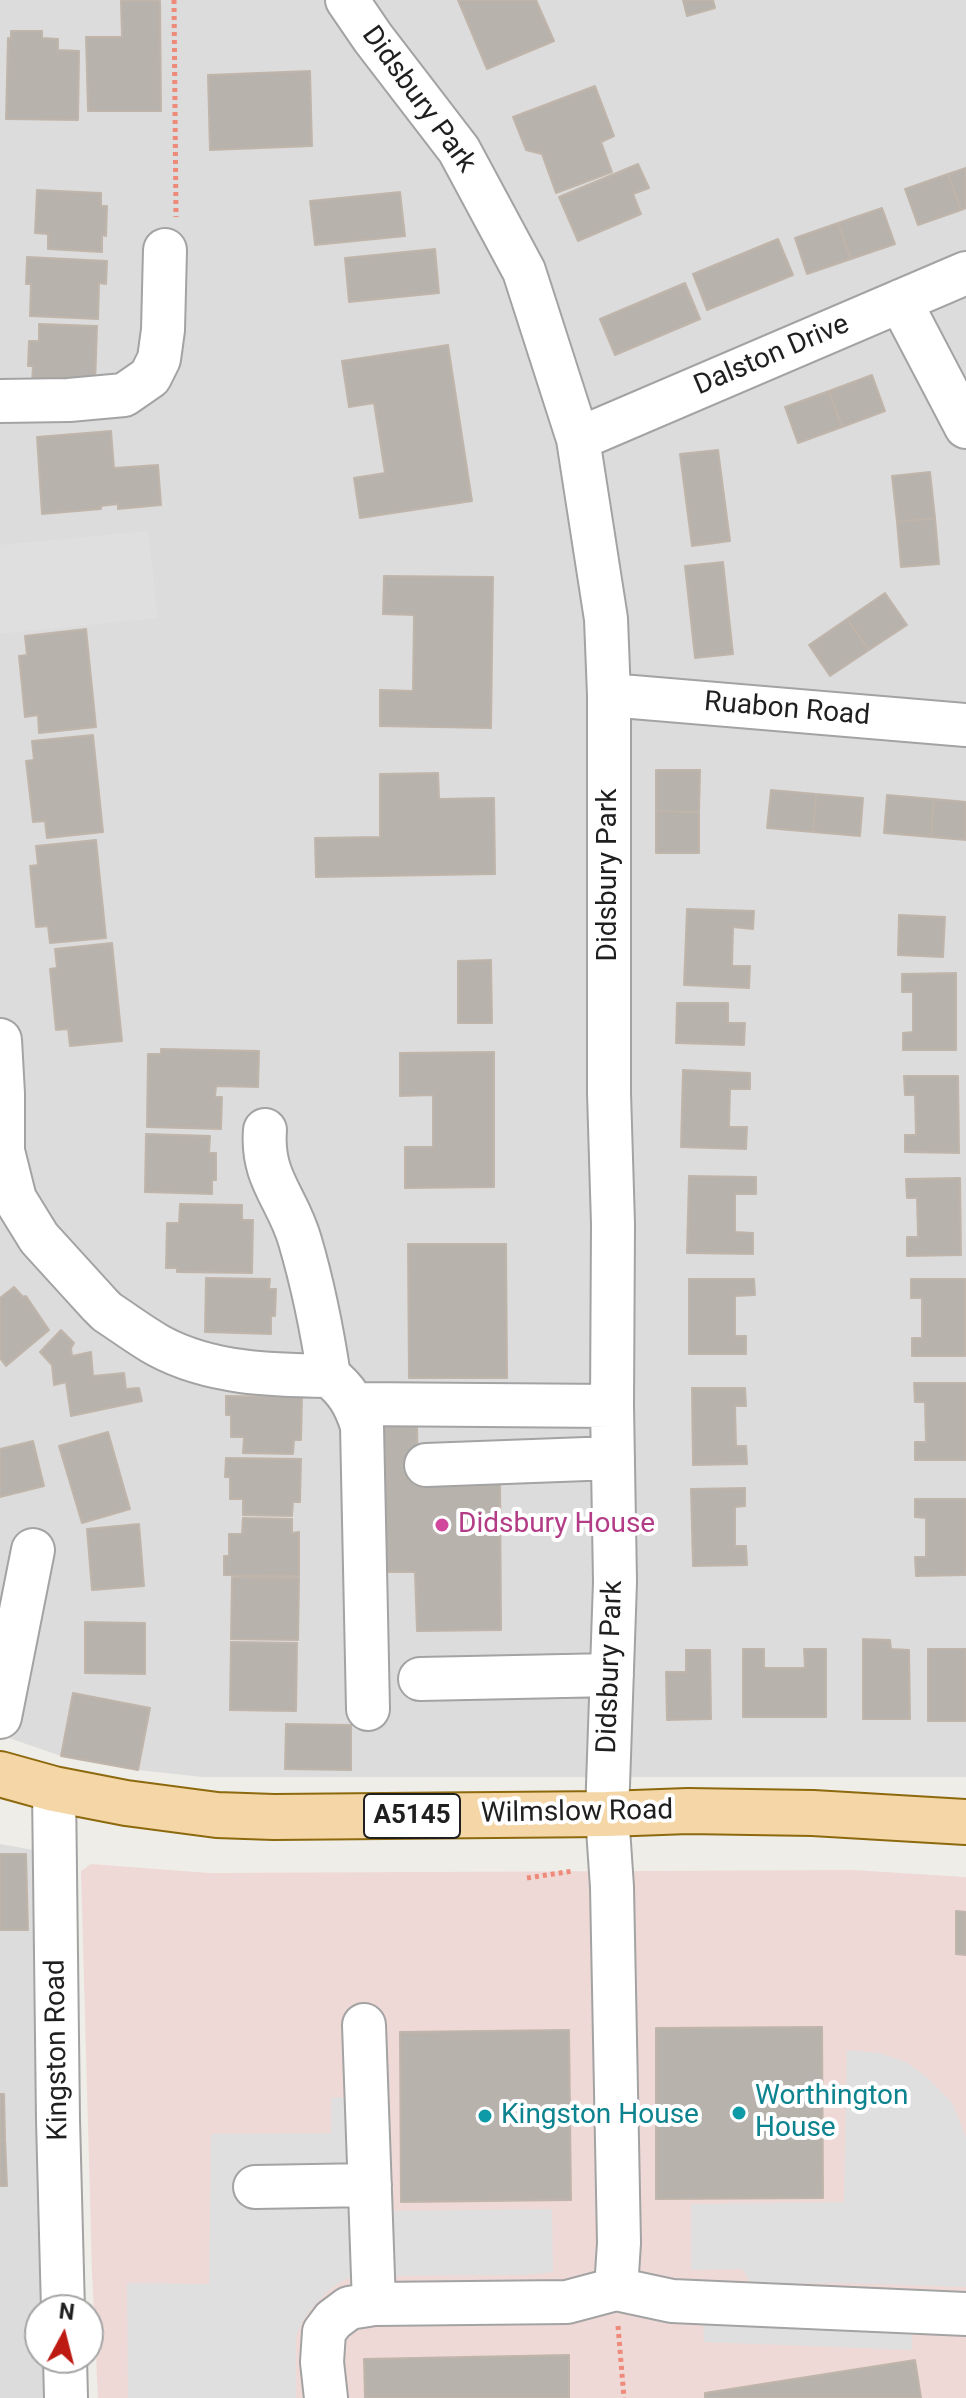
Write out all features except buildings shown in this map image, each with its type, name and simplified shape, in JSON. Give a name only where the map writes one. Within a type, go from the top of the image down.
[{"type":"main road","name":"Wilmslow Road","points":[[0,1774],[54,1789],[217,1815],[274,1817],[688,1811],[966,1822]]},
{"type":"street","name":"Didsbury Park","points":[[347,0],[459,150],[524,271],[578,439],[606,619],[615,1582],[607,1814],[619,2243],[616,2289]]},
{"type":"street","points":[[0,401],[124,395],[150,377],[159,359],[163,330],[165,250]]},
{"type":"street","name":"Dalston Drive","points":[[578,439],[966,273]]},
{"type":"street","points":[[900,301],[966,427]]},
{"type":"street","name":"Ruabon Road","points":[[609,695],[966,725]]},
{"type":"street","points":[[0,1040],[3,1151],[15,1199],[39,1238],[107,1312],[161,1347],[207,1364],[342,1390],[612,1406]]},
{"type":"street","points":[[265,1130],[266,1165],[300,1238],[322,1327],[342,1390],[362,1426],[368,1709]]},
{"type":"street","points":[[426,1465],[613,1458]]},
{"type":"street","points":[[0,1717],[33,1550]]},
{"type":"street","points":[[420,1679],[612,1675]]},
{"type":"street","name":"Kingston Road","points":[[54,1789],[63,2294]]},
{"type":"street","points":[[364,2025],[374,2304]]},
{"type":"street","points":[[255,2187],[370,2185]]},
{"type":"street","points":[[326,2398],[322,2362],[324,2332],[333,2320],[349,2308],[374,2304],[567,2302],[616,2289],[672,2301],[966,2314]]},
{"type":"street","points":[[65,2374],[66,2398]]},
{"type":"path","points":[[165,250],[176,251],[174,0]]},
{"type":"path","points":[[527,1878],[610,1866]]},
{"type":"path","points":[[616,2289],[624,2398]]},
{"type":"shaded area","points":[[0,0],[966,0],[966,1777],[202,1777],[138,1770],[61,1756],[0,1735]]},
{"type":"shaded area","points":[[148,531],[158,618],[0,634],[0,545]]},
{"type":"shaded area","points":[[0,1844],[39,1851],[49,2294],[24,2294],[24,2374],[48,2374],[47,2398],[0,2398]]},
{"type":"shaded area","points":[[91,1864],[209,1873],[852,1870],[966,1877],[966,2398],[98,2398],[97,2374],[104,2374],[104,2294],[93,2294],[81,1871]]},
{"type":"shaded area","points":[[847,2050],[879,2053],[906,2062],[929,2079],[953,2104],[966,2138],[966,2287],[752,2284],[742,2269],[691,2270],[691,2204],[844,2202]]},
{"type":"shaded area","points":[[382,2096],[384,2211],[552,2209],[553,2272],[527,2275],[355,2276],[329,2290],[302,2322],[296,2336],[296,2398],[128,2398],[127,2283],[209,2284],[211,2134],[331,2133],[331,2098]]},
{"type":"shaded area","points":[[703,2317],[912,2325],[912,2350],[704,2342]]},
{"type":"place","name":"Didsbury House","points":[[442,1525]]},
{"type":"place","name":"Worthington House","points":[[739,2113]]},
{"type":"place","name":"Kingston House","points":[[485,2116]]}]
